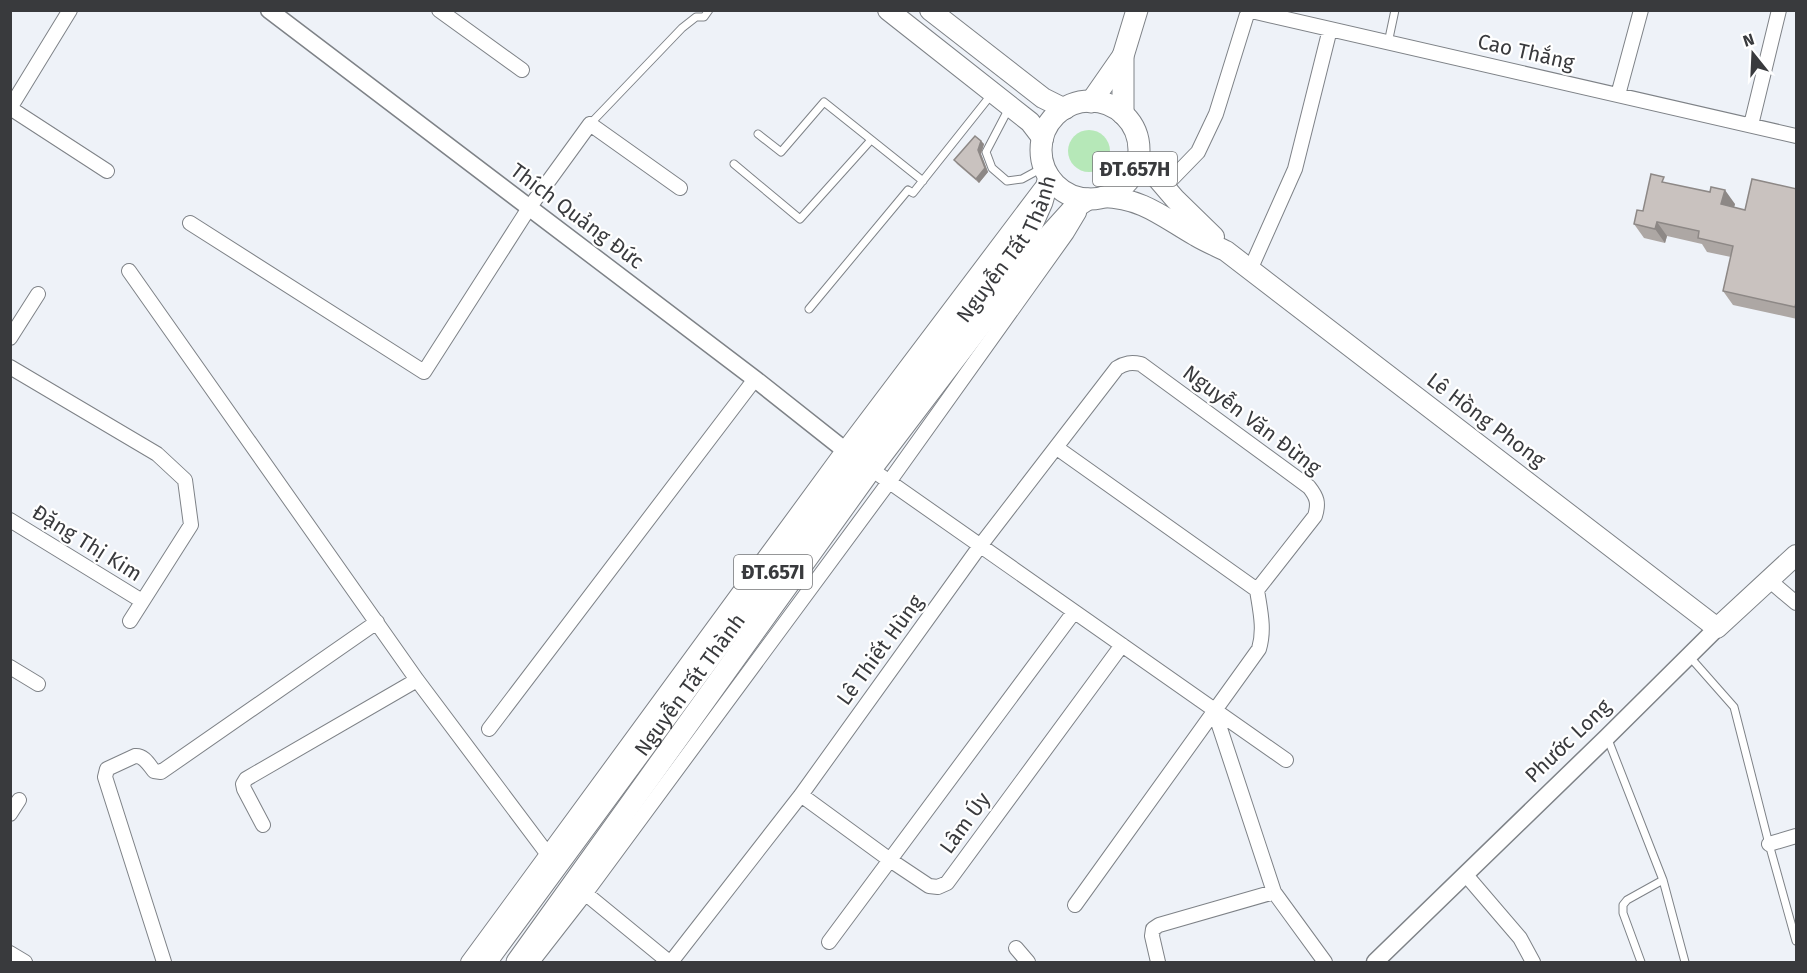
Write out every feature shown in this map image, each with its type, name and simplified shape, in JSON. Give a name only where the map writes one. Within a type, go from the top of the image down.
[{"type":"main road","points":[[888,10],[1030,122],[1043,139]]},
{"type":"main road","points":[[930,10],[1043,98],[1065,109]]},
{"type":"main road","points":[[1123,114],[1123,56],[1137,10]]},
{"type":"main road","points":[[1091,102],[1123,56]]},
{"type":"main road","points":[[1046,172],[1041,152],[1043,139],[1047,127],[1065,109],[1078,103],[1091,102],[1114,108],[1123,114]]},
{"type":"main road","name":"ĐT.657H","points":[[1046,172],[1059,188],[1072,196],[1095,198],[1116,192],[1135,170],[1139,157],[1136,134],[1131,123],[1123,114]]},
{"type":"main road","name":"Lê Hồng Phong","points":[[1139,157],[1226,251],[1717,628]]},
{"type":"main road","name":"Nguyễn Tất Thành","points":[[486,963],[552,860],[1030,229],[1042,202],[1046,172]]},
{"type":"main road","name":"Lê Hồng Phong","points":[[1095,198],[1118,197],[1149,207],[1226,251]]},
{"type":"main road","name":"Nguyễn Tất Thành","points":[[517,963],[579,888],[857,459],[1073,209],[1095,198]]},
{"type":"main road","name":"Phước Long","points":[[1717,628],[1797,555]]},
{"type":"street","points":[[70,10],[10,108],[107,171]]},
{"type":"street","name":"Thích Quảng Đức","points":[[269,10],[857,459]]},
{"type":"street","points":[[439,10],[522,70]]},
{"type":"street","points":[[1618,95],[1641,10]]},
{"type":"street","points":[[1752,125],[1779,10]]},
{"type":"street","points":[[1164,186],[1198,152],[1216,114],[1247,11]]},
{"type":"street","name":"Cao Thắng","points":[[1247,11],[1797,136]]},
{"type":"street","points":[[1250,270],[1295,169],[1330,29]]},
{"type":"street","points":[[190,223],[424,372],[529,208],[590,124],[680,188]]},
{"type":"street","name":"Nguyễn Tất Thành","points":[[532,963],[579,888],[889,482],[1067,233],[1095,198]]},
{"type":"street","points":[[129,271],[417,680],[552,860]]},
{"type":"street","points":[[10,338],[38,294]]},
{"type":"street","name":"Lê Thiết Hùng","points":[[670,963],[801,795],[980,546],[1117,368],[1124,363]]},
{"type":"street","name":"Nguyễn Văn Đừng","points":[[1124,363],[1141,364],[1309,487],[1316,496],[1318,506],[1315,516],[1257,590]]},
{"type":"street","points":[[10,367],[157,454],[185,480],[190,525],[130,621]]},
{"type":"street","points":[[489,729],[755,379]]},
{"type":"street","points":[[1057,448],[1257,590],[1262,626],[1259,649],[1075,905]]},
{"type":"street","points":[[857,459],[1286,760]]},
{"type":"street","name":"Đặng Thị Kim","points":[[10,520],[142,601]]},
{"type":"street","points":[[1770,581],[1797,603]]},
{"type":"street","points":[[829,942],[1074,612]]},
{"type":"street","points":[[164,963],[105,777],[107,769],[139,756],[154,771],[161,772],[377,622]]},
{"type":"street","name":"Phước Long","points":[[1375,963],[1717,628]]},
{"type":"street","name":"Lâm Úy","points":[[801,795],[929,886],[938,887],[947,883],[1122,645]]},
{"type":"street","points":[[10,667],[39,684]]},
{"type":"street","points":[[263,825],[244,789],[243,784],[246,779],[417,680]]},
{"type":"street","points":[[1214,710],[1274,892],[1325,963]]},
{"type":"street","points":[[10,814],[19,800]]},
{"type":"street","points":[[1768,844],[1797,836]]},
{"type":"street","name":"Nguyễn Tất Thành","points":[[468,963],[552,860]]},
{"type":"street","points":[[1466,875],[1520,938],[1533,963]]},
{"type":"street","points":[[579,888],[670,963]]},
{"type":"street","points":[[1158,963],[1152,936],[1153,929],[1274,892]]},
{"type":"street","points":[[1016,948],[1028,963]]},
{"type":"street","points":[[10,954],[25,963]]},
{"type":"lane","points":[[590,124],[682,28],[696,17],[704,17],[709,10]]},
{"type":"lane","points":[[1388,43],[1395,10]]},
{"type":"lane","points":[[809,309],[908,190],[913,193],[993,93]]},
{"type":"lane","points":[[758,134],[781,152],[824,102],[923,181]]},
{"type":"lane","points":[[1010,106],[986,152],[992,168],[1007,181],[1046,172]]},
{"type":"lane","points":[[734,164],[800,219],[871,140]]},
{"type":"lane","points":[[1689,656],[1734,707],[1768,844],[1797,940]]},
{"type":"lane","points":[[1607,737],[1663,880],[1685,963]]},
{"type":"lane","points":[[1641,963],[1623,913],[1623,905],[1627,900],[1663,880]]},
{"type":"green space","points":[[1089,130],[1104,136],[1110,151],[1104,166],[1089,172],[1074,166],[1068,151],[1074,136]]},
{"type":"building","points":[[975,136],[981,141],[978,150],[985,168],[976,179],[954,160]]},
{"type":"building","points":[[1651,174],[1664,177],[1662,182],[1710,192],[1711,187],[1725,190],[1721,204],[1745,210],[1752,179],[1797,189],[1797,299],[1795,307],[1723,291],[1733,246],[1698,238],[1699,231],[1657,222],[1655,229],[1634,224],[1637,210],[1643,211]]}]
